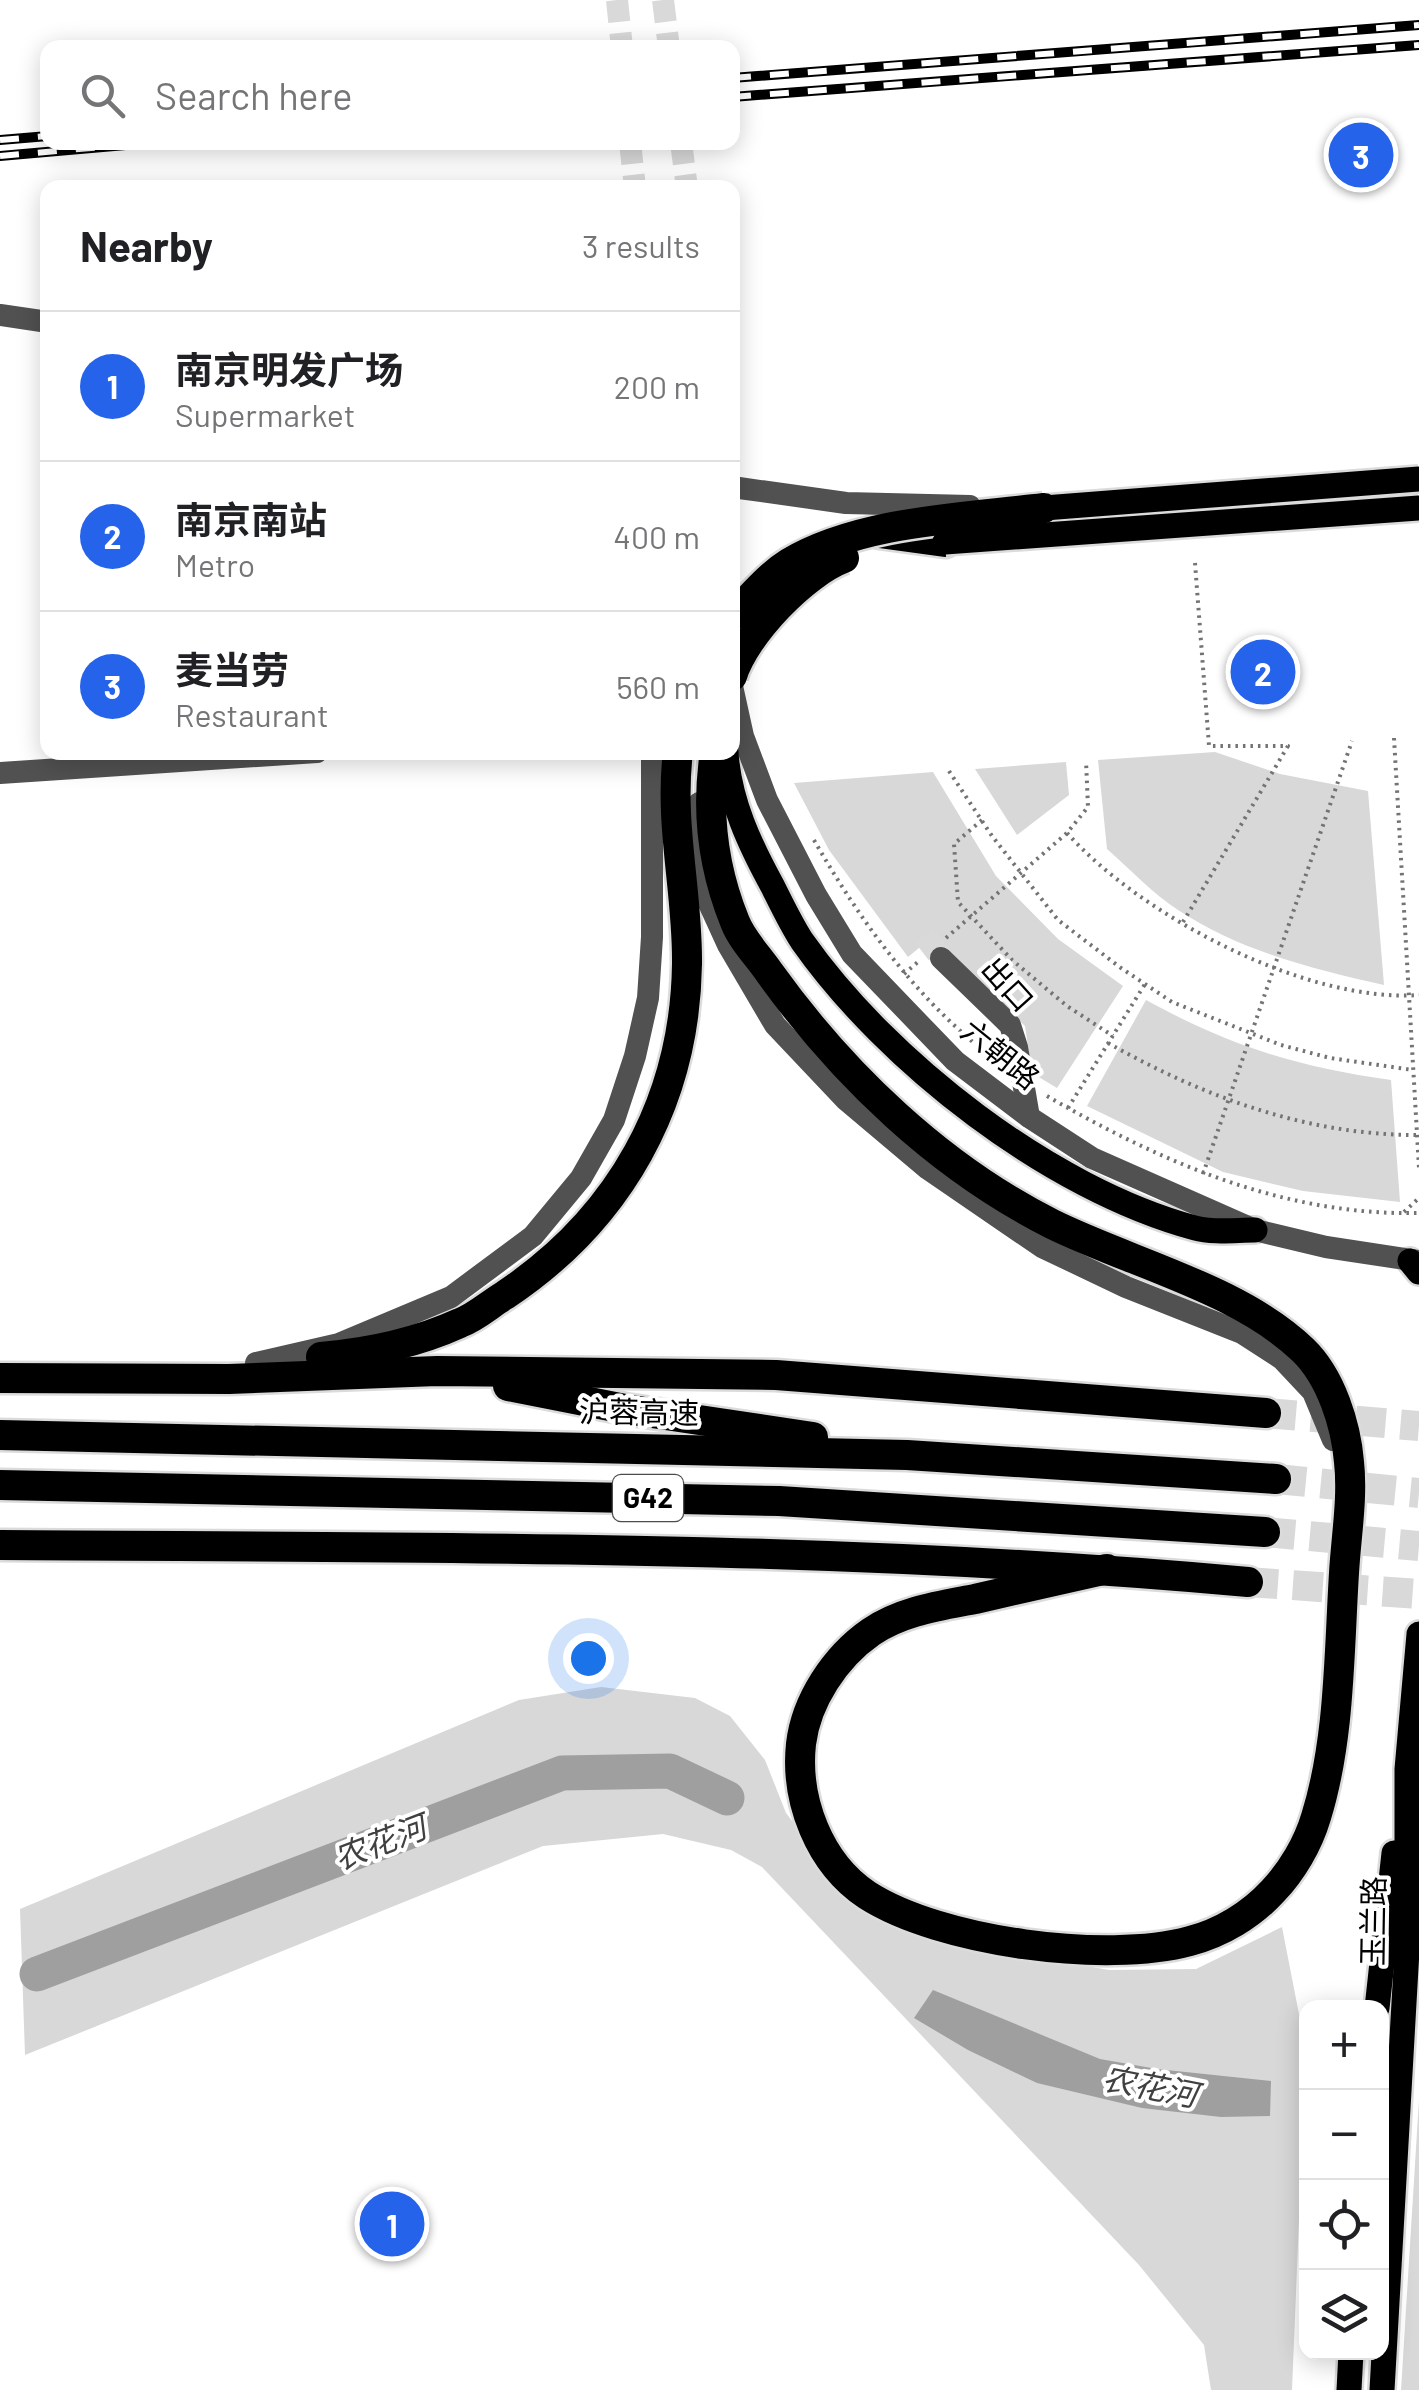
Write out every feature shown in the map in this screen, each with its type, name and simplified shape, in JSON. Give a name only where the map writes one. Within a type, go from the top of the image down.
[{"type":"highway","points":[[740,608],[786,564],[838,540],[869,532],[1044,508]]},
{"type":"highway","points":[[869,532],[945,542]]},
{"type":"highway","points":[[740,663],[792,584],[838,540]]},
{"type":"highway","points":[[762,626],[807,580],[834,562],[859,552],[945,542]]},
{"type":"highway","points":[[40,1378],[353,1354],[400,1344],[463,1322],[545,1268],[599,1215],[656,1118],[682,1026],[687,962],[673,788],[677,760]]},
{"type":"highway","points":[[715,760],[711,826],[716,859],[736,927],[801,1017],[866,1089],[988,1187],[1051,1223],[1260,1315],[1309,1355],[1339,1410],[1350,1465],[1338,1686],[1316,1822],[1296,1862],[1270,1894],[1232,1926],[1189,1942],[1126,1951],[1034,1944],[960,1932],[908,1916],[862,1892],[831,1858],[815,1833],[804,1802],[800,1766],[802,1735],[810,1709],[844,1655],[872,1630],[918,1609],[1108,1569]]},
{"type":"highway","points":[[437,1371],[625,1409],[762,1428],[907,1455]]},
{"type":"highway","points":[[0,1378],[229,1379],[437,1371],[776,1375],[1266,1412]]},
{"type":"highway","name":"沪蓉高速","points":[[0,1434],[907,1455],[1276,1480]]},
{"type":"highway","name":"G42","points":[[15,1484],[779,1502],[1265,1532]]},
{"type":"highway","points":[[0,1546],[336,1546],[744,1555],[1108,1569],[1248,1582]]},
{"type":"main road","points":[[1044,508],[1419,479]]},
{"type":"main road","points":[[945,542],[1419,508]]},
{"type":"main road","points":[[727,760],[728,782],[753,851],[802,940],[861,1011],[934,1084],[1031,1154],[1127,1204],[1198,1229],[1255,1230]]},
{"type":"main road","name":"玉兰路","points":[[1382,2390],[1407,1950],[1407,1769],[1419,1634]]},
{"type":"main road","points":[[1378,2000],[1386,1910],[1407,1769]]},
{"type":"main road","points":[[1349,2390],[1351,2360]]},
{"type":"street","points":[[0,314],[40,321]]},
{"type":"street","points":[[740,485],[846,503],[1044,508]]},
{"type":"street","name":"六朝路","points":[[740,722],[767,800],[852,954],[955,1061],[1092,1158],[1255,1230],[1416,1265]]},
{"type":"street","points":[[0,773],[196,760]]},
{"type":"street","points":[[256,1363],[339,1344],[451,1298],[533,1236],[581,1178],[614,1120],[635,1056],[648,998],[652,760]]},
{"type":"street","points":[[702,760],[697,854],[701,886],[728,945],[775,1024],[845,1099],[928,1169],[1042,1247],[1126,1287],[1242,1333],[1282,1359],[1313,1392],[1330,1427],[1341,1472],[1345,1558]]},
{"type":"street","name":"出口","points":[[939,949],[1010,1025],[1029,1117]]},
{"type":"path","points":[[1183,922],[1288,746],[1209,746],[1195,563]]},
{"type":"path","points":[[1394,738],[1419,1168]]},
{"type":"path","points":[[1203,1174],[1352,741]]},
{"type":"path","points":[[904,974],[939,949],[972,915],[1068,832],[1088,806],[1086,761]]},
{"type":"path","points":[[950,771],[1058,920],[1172,1002],[1253,1035],[1330,1058],[1413,1070]]},
{"type":"path","points":[[982,820],[954,844],[958,902],[1012,960],[1067,1006],[1112,1036]]},
{"type":"path","points":[[805,825],[844,893],[904,974],[972,1043],[1024,1082],[1128,1142],[1203,1174],[1281,1196],[1356,1210],[1419,1213]]},
{"type":"path","points":[[1068,832],[1092,861],[1210,938],[1323,984],[1372,994],[1419,995]]},
{"type":"path","points":[[1068,1108],[1145,984]]},
{"type":"path","points":[[1108,1043],[1162,1074],[1229,1101],[1340,1130],[1418,1135]]},
{"type":"path","points":[[1403,1213],[1419,1198]]},
{"type":"shaded area","points":[[1215,752],[1280,774],[1368,791],[1384,985],[1304,965],[1226,937],[1169,904],[1107,849],[1098,760]]},
{"type":"shaded area","points":[[1066,762],[1069,795],[1017,835],[975,769]]},
{"type":"shaded area","points":[[933,772],[996,876],[1058,939],[1123,986],[1057,1088],[1032,1073],[1025,1026],[953,957],[936,934],[908,957],[829,850],[794,783]]},
{"type":"shaded area","points":[[1146,1000],[1206,1030],[1265,1052],[1391,1080],[1400,1202],[1303,1191],[1223,1172],[1087,1106]]},
{"type":"shaded area","points":[[601,1687],[695,1698],[730,1716],[765,1760],[786,1813],[838,1880],[916,1936],[1109,1970],[1196,1969],[1282,1927],[1299,2014],[1299,2220],[1292,2390],[1211,2390],[1204,2345],[1139,2265],[762,1867],[731,1850],[663,1834],[543,1846],[25,2055],[20,1909],[519,1700]]},
{"type":"shaded area","points":[[1419,2100],[1419,2390],[1401,2390]]},
{"type":"water","points":[[933,1990],[1100,2059],[1271,2081],[1270,2116],[1221,2117],[1142,2108],[1037,2083],[968,2050],[914,2018]]},
{"type":"waterway","name":"农花河","points":[[37,1974],[562,1773],[670,1771],[727,1798]]},
{"type":"tunnel","points":[[617,0],[621,40]]},
{"type":"tunnel","points":[[663,0],[668,40]]},
{"type":"tunnel","points":[[631,150],[634,180]]},
{"type":"tunnel","points":[[682,150],[686,180]]},
{"type":"tunnel","points":[[924,936],[941,958]]},
{"type":"tunnel","points":[[1266,1413],[1419,1426]]},
{"type":"tunnel","points":[[1276,1479],[1419,1493]]},
{"type":"tunnel","points":[[1265,1532],[1419,1546]]},
{"type":"tunnel","points":[[1248,1582],[1419,1594]]},
{"type":"railway","points":[[740,77],[1419,25]]},
{"type":"railway","points":[[740,96],[1419,45]]},
{"type":"railway","points":[[0,140],[40,137]]},
{"type":"railway","points":[[0,156],[69,150]]},
{"type":"place","name":"麦当劳","points":[[1361,155]]},
{"type":"place","name":"南京南站","points":[[1263,672]]},
{"type":"place","name":"南京明发广场","points":[[392,2224]]}]
